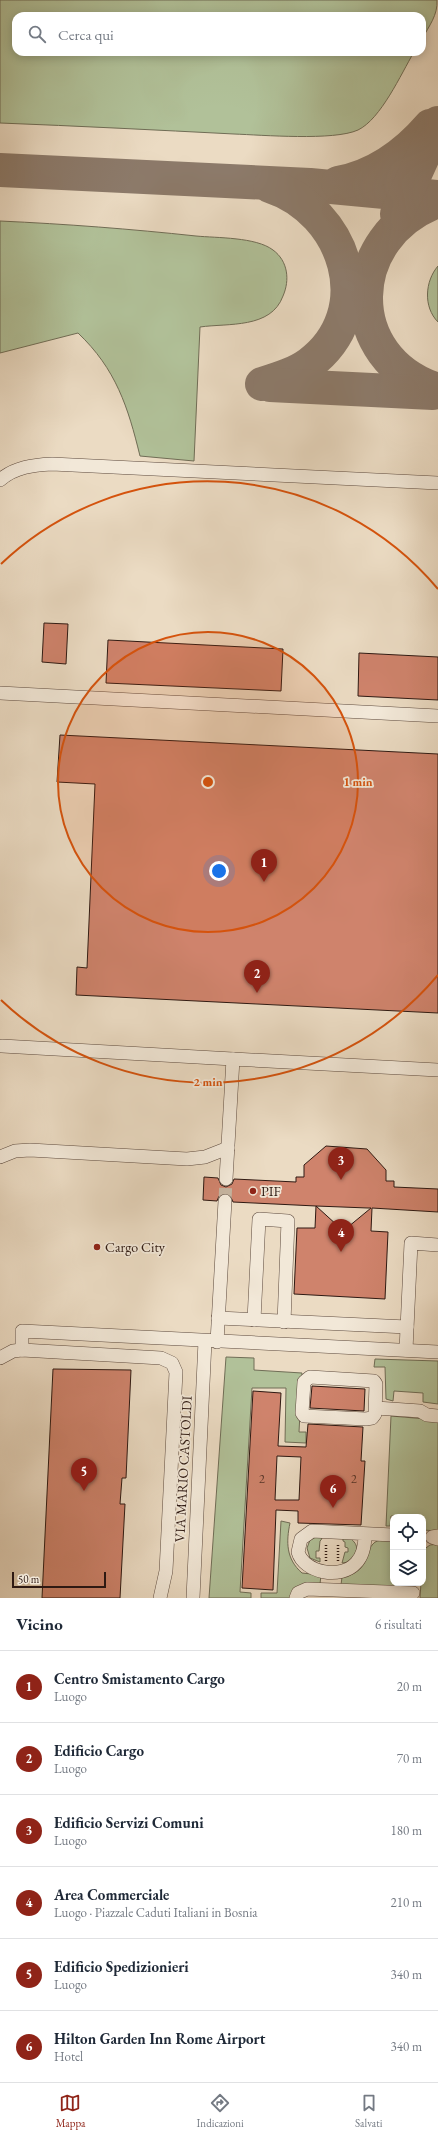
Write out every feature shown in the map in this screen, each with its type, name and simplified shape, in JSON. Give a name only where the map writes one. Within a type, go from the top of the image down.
[{"type":"street","points":[[0,480],[14,470],[24,467],[52,464],[438,483]]},
{"type":"street","points":[[0,693],[438,716]]},
{"type":"street","points":[[2,1046],[438,1070]]},
{"type":"street","points":[[226,1178],[233,1059]]},
{"type":"street","points":[[0,1158],[15,1151],[30,1150],[197,1158],[228,1148]]},
{"type":"street","name":"VIA MARIO CASTOLDI","points":[[193,1598],[211,1341],[218,1318],[225,1201]]},
{"type":"street","points":[[254,1320],[259,1219],[288,1221],[284,1322]]},
{"type":"street","points":[[406,1350],[411,1243],[438,1245]]},
{"type":"street","points":[[218,1318],[407,1328]]},
{"type":"street","points":[[22,1350],[22,1332],[438,1352]]},
{"type":"street","points":[[0,1358],[22,1350],[161,1358],[172,1363],[176,1372],[166,1571],[160,1598]]},
{"type":"street","points":[[310,1377],[374,1380],[376,1384],[376,1408],[372,1418],[366,1420],[304,1416],[302,1413],[304,1382],[310,1377]]},
{"type":"street","points":[[420,1411],[427,1407],[438,1408]]},
{"type":"street","points":[[376,1408],[420,1411],[427,1415],[438,1416]]},
{"type":"street","points":[[365,1534],[364,1546],[358,1561],[344,1570],[314,1569],[305,1564],[298,1552],[301,1539],[312,1531],[390,1535]]},
{"type":"street","points":[[296,1598],[298,1593],[307,1589],[414,1591]]},
{"type":"green space","points":[[0,0],[437,0],[435,16],[426,32],[426,12],[12,12],[12,56],[412,56],[390,95],[375,116],[358,130],[332,135],[298,136],[0,123]]},
{"type":"green space","points":[[0,221],[98,227],[247,240],[266,246],[278,254],[285,265],[287,277],[283,296],[277,307],[269,314],[248,322],[200,327],[194,461],[140,456],[131,421],[119,390],[102,361],[78,333],[0,353]]},
{"type":"green space","points":[[438,266],[438,322],[433,316],[428,302],[428,286],[430,279]]},
{"type":"green space","points":[[226,1357],[254,1358],[254,1370],[302,1373],[299,1432],[306,1432],[306,1443],[285,1442],[286,1388],[252,1388],[240,1592],[251,1593],[251,1598],[209,1598]]},
{"type":"green space","points":[[375,1359],[438,1361],[438,1404],[423,1402],[423,1393],[394,1391],[393,1401],[386,1399],[385,1367],[374,1367]]},
{"type":"green space","points":[[391,1416],[438,1420],[438,1531],[426,1530],[426,1514],[390,1514],[390,1526],[386,1526]]},
{"type":"green space","points":[[281,1521],[290,1523],[288,1550],[293,1562],[302,1573],[321,1575],[320,1584],[291,1598],[261,1598],[261,1593],[277,1593]]},
{"type":"green space","points":[[318,1536],[322,1538],[320,1541],[319,1551],[316,1551],[316,1558],[320,1558],[320,1562],[310,1558],[307,1548],[310,1540]]},
{"type":"green space","points":[[343,1537],[351,1539],[357,1548],[354,1556],[349,1562],[342,1563],[345,1552],[348,1552],[348,1548],[345,1547],[345,1542],[343,1541]]},
{"type":"green space","points":[[381,1540],[390,1542],[390,1586],[399,1586],[397,1588],[341,1585],[342,1577],[353,1574],[360,1569],[371,1546],[375,1542]]},
{"type":"green space","points":[[438,1544],[438,1598],[420,1598],[421,1586],[426,1586],[426,1548],[430,1545]]},
{"type":"building","points":[[44,623],[68,624],[66,664],[42,662]]},
{"type":"building","points":[[108,640],[283,649],[281,691],[106,683]]},
{"type":"building","points":[[359,653],[438,657],[438,700],[358,696]]},
{"type":"building","points":[[60,735],[438,754],[438,1013],[76,995],[77,967],[87,968],[95,784],[57,782]]},
{"type":"building","points":[[326,1146],[367,1149],[386,1170],[386,1181],[394,1181],[394,1187],[438,1189],[438,1212],[372,1208],[371,1231],[388,1232],[385,1299],[294,1294],[297,1228],[315,1228],[316,1206],[233,1202],[230,1195],[225,1193],[219,1196],[217,1201],[203,1200],[204,1177],[218,1178],[221,1185],[226,1187],[232,1184],[234,1179],[296,1182],[296,1177],[304,1177],[304,1165]],"holes":[[[316,1206],[371,1208],[348,1227],[338,1226]]]},
{"type":"building","points":[[53,1369],[131,1370],[126,1478],[122,1478],[120,1504],[125,1504],[120,1598],[42,1598]]},
{"type":"building","points":[[312,1386],[365,1389],[364,1411],[310,1408]]},
{"type":"building","points":[[253,1391],[281,1393],[278,1446],[306,1447],[308,1424],[363,1427],[361,1461],[365,1461],[361,1525],[298,1523],[298,1511],[276,1510],[273,1590],[242,1588]],"holes":[[[277,1456],[301,1457],[299,1500],[275,1500]]]},
{"type":"taxiway","points":[[397,214],[438,123]]},
{"type":"taxiway","points":[[338,183],[365,175],[389,163],[410,146],[430,126]]},
{"type":"taxiway","points":[[0,170],[310,185],[438,197]]},
{"type":"taxiway","points":[[262,384],[304,368],[331,342],[343,318],[347,291],[344,265],[334,240],[318,217],[296,199],[270,186]]},
{"type":"taxiway","points":[[438,201],[407,218],[385,241],[371,268],[366,297],[370,326],[383,352],[406,374],[438,390]]},
{"type":"taxiway","points":[[270,385],[433,393]]},
{"type":"tunnel","points":[[225,1201],[226,1179]]},
{"type":"place","name":"Centro Smistamento Cargo","points":[[264,882]]},
{"type":"place","name":"Edificio Cargo","points":[[257,993]]},
{"type":"place","name":"Edificio Servizi Comuni","points":[[341,1180]]},
{"type":"place","name":"PIF","points":[[253,1191]]},
{"type":"place","name":"Cargo City","points":[[97,1247]]},
{"type":"place","name":"Area Commerciale","points":[[341,1252]]},
{"type":"place","name":"Edificio Spedizionieri","points":[[84,1491]]},
{"type":"place","name":"Hilton Garden Inn Rome Airport","points":[[333,1508]]}]
